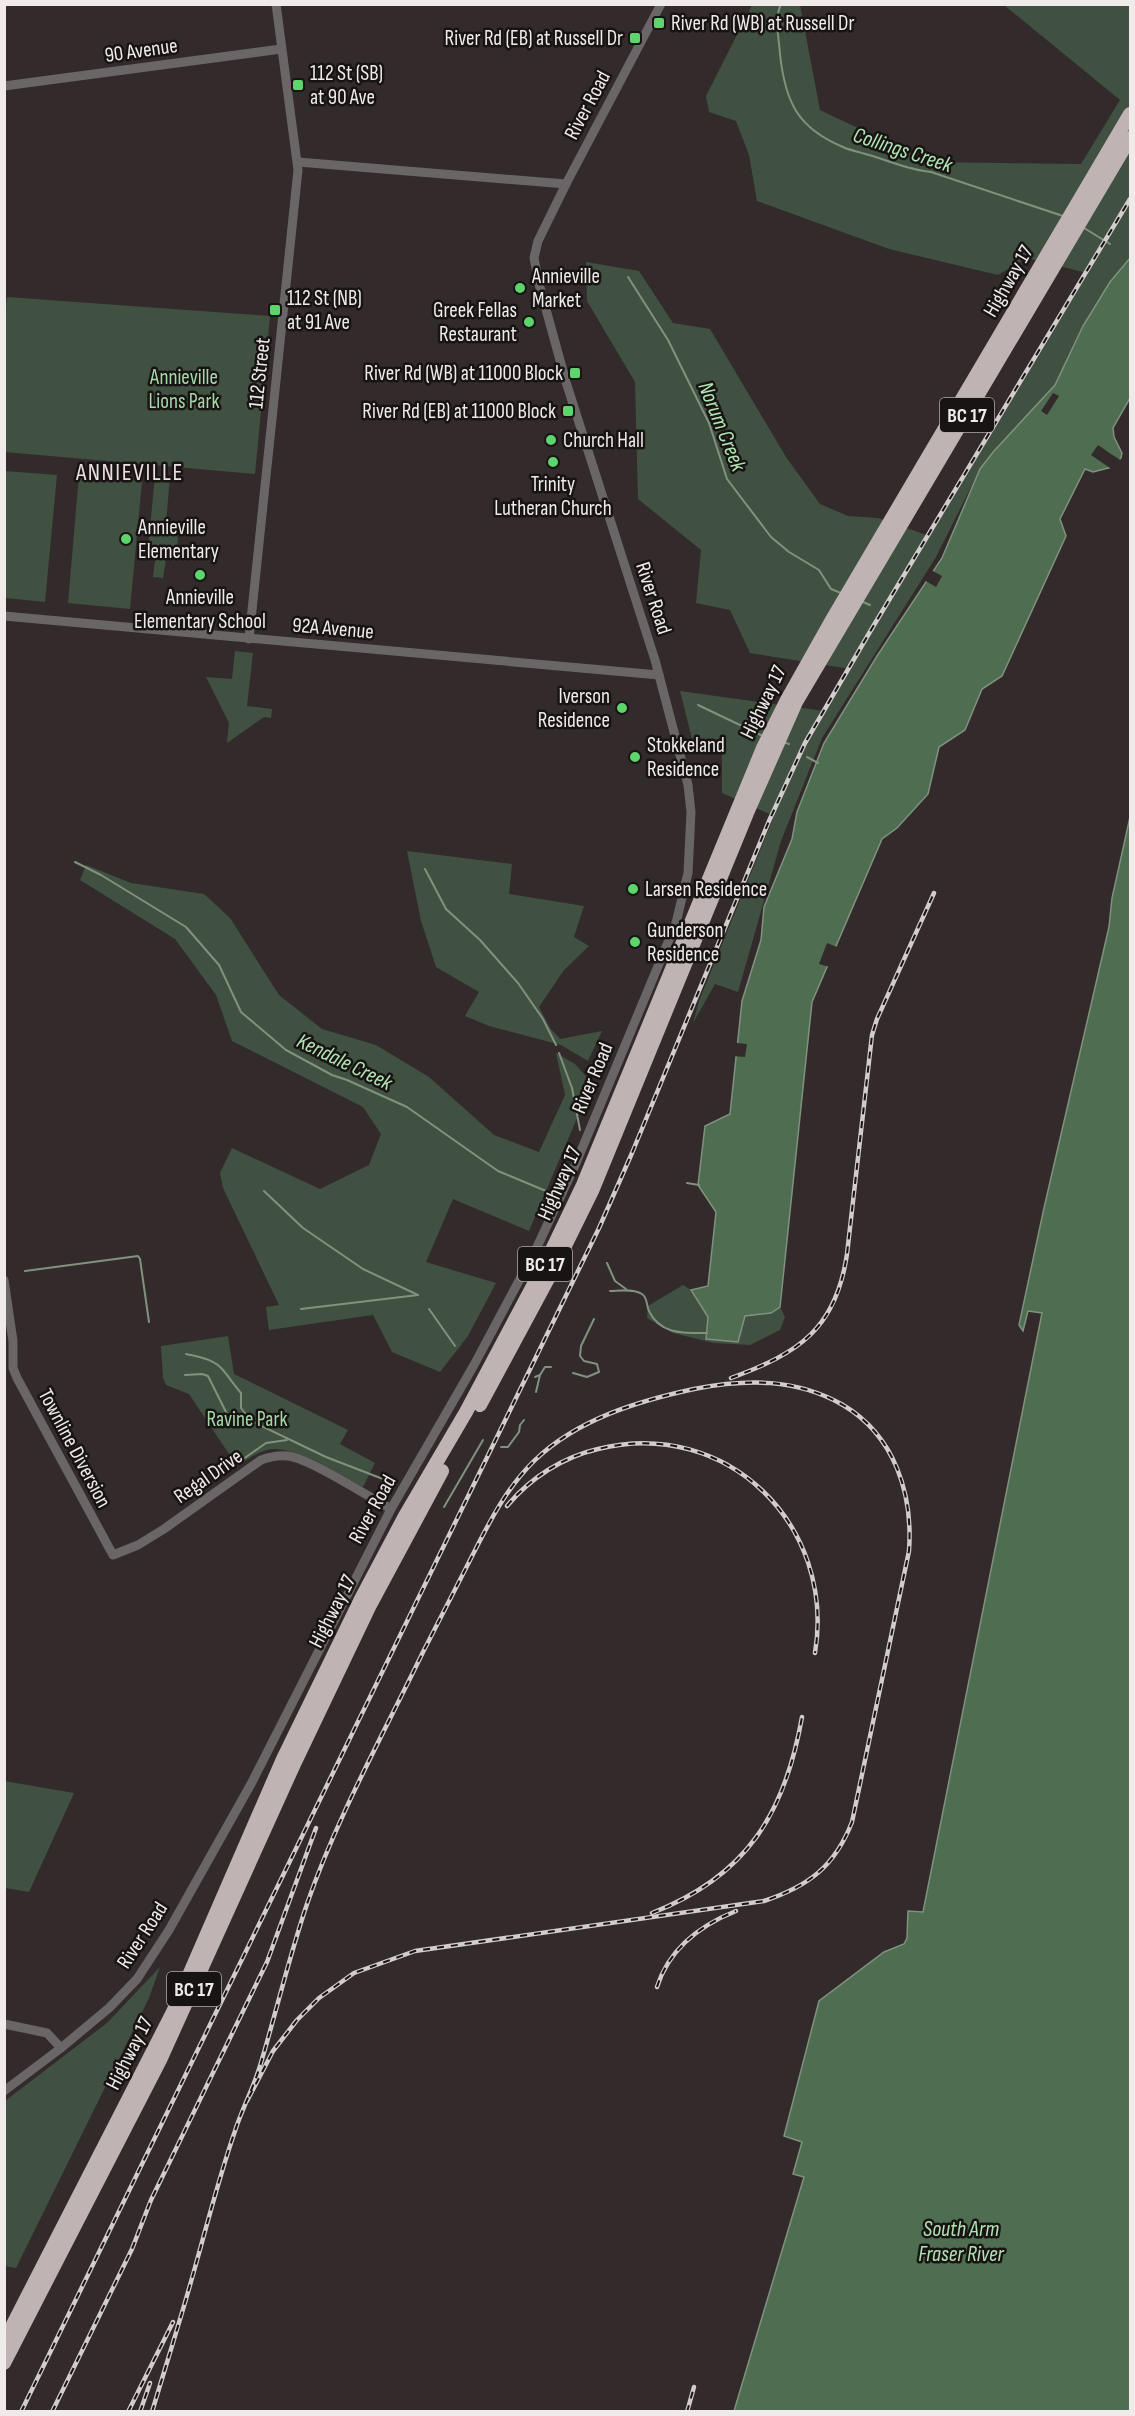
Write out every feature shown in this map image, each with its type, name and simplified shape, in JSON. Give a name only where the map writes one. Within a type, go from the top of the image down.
[{"type":"highway","name":"Highway 17","points":[[4,2342],[173,2012],[283,1759],[361,1599],[405,1516],[466,1412],[555,1245],[777,730],[836,622],[1059,248],[1131,114]]},
{"type":"highway","name":"Highway 17","points":[[1086,201],[1131,138]]},
{"type":"highway","name":"Highway 17","points":[[4,2363],[182,2016],[294,1764],[369,1607],[412,1524],[505,1362],[568,1240],[612,1142],[768,749]]},
{"type":"street","name":"112 Street","points":[[249,639],[298,162],[276,4]]},
{"type":"street","name":"River Road","points":[[4,2091],[61,2048],[128,1989],[165,1938],[251,1784],[391,1509],[474,1365],[537,1247],[576,1162],[676,923],[688,873],[691,812],[685,775],[659,675],[566,382],[534,258],[538,241],[566,184],[662,4]]},
{"type":"street","name":"90 Avenue","points":[[4,86],[282,49]]},
{"type":"street","points":[[298,162],[566,184]]},
{"type":"street","name":"92A Avenue","points":[[4,616],[659,675]]},
{"type":"street","name":"Townline Diversion","points":[[4,1280],[9,1356],[13,1368],[113,1555]]},
{"type":"street","name":"Regal Drive","points":[[113,1555],[138,1545],[261,1460],[276,1456],[287,1456],[304,1461],[391,1509]]},
{"type":"street","points":[[4,2024],[47,2033],[61,2048]]},
{"type":"green space","points":[[752,5],[800,5],[820,110],[929,162],[1081,164],[1120,100],[1004,5],[1130,5],[1130,258],[1110,282],[1083,326],[1055,385],[980,469],[936,557],[822,738],[781,841],[738,992],[715,984],[693,1023],[699,1001],[774,816],[722,793],[722,749],[694,747],[680,691],[824,711],[850,669],[750,653],[730,610],[696,603],[701,550],[638,499],[635,382],[587,301],[586,262],[639,271],[673,323],[710,329],[786,457],[820,504],[848,516],[878,518],[929,536],[1040,351],[1083,272],[1027,258],[998,275],[889,249],[757,201],[749,155],[736,121],[709,112],[706,96]]},
{"type":"green space","name":"Annieville Lions Park","points":[[7,297],[270,316],[255,474],[5,452],[4,325]]},
{"type":"green space","points":[[5,471],[57,475],[45,602],[5,598]]},
{"type":"green space","points":[[79,475],[142,481],[130,609],[68,603]]},
{"type":"green space","points":[[155,475],[170,476],[166,524],[178,538],[177,554],[167,553],[163,578],[153,577],[156,552],[148,550]]},
{"type":"green space","points":[[235,651],[253,653],[247,706],[272,709],[271,718],[264,717],[227,743],[229,723],[206,677],[232,679]]},
{"type":"green space","points":[[407,851],[512,864],[509,894],[584,906],[574,937],[589,946],[564,970],[539,1007],[550,1028],[560,1039],[602,1031],[588,1061],[561,1045],[489,1026],[465,1016],[479,992],[436,967],[421,921]]},
{"type":"green space","points":[[86,865],[131,883],[204,894],[230,918],[279,995],[322,1029],[376,1045],[429,1077],[494,1135],[539,1152],[565,1095],[556,1053],[575,1064],[592,1083],[529,1231],[453,1199],[426,1262],[496,1283],[468,1336],[440,1372],[392,1352],[373,1315],[269,1330],[266,1307],[279,1305],[223,1188],[220,1173],[232,1148],[320,1189],[369,1165],[381,1134],[363,1107],[232,1041],[216,995],[175,939],[80,880]]},
{"type":"green space","points":[[683,1285],[691,1290],[708,1317],[707,1339],[745,1316],[771,1313],[780,1307],[785,1317],[780,1330],[750,1345],[714,1343],[673,1333],[647,1318],[648,1306]]},
{"type":"green space","name":"Ravine Park","points":[[228,1336],[234,1374],[348,1430],[340,1444],[375,1463],[363,1487],[299,1454],[276,1449],[256,1454],[237,1466],[189,1394],[166,1385],[163,1378],[161,1346]]},
{"type":"green space","points":[[4,1781],[74,1793],[29,1892],[5,1888]]},
{"type":"green space","points":[[160,1967],[149,1998],[16,2268],[5,2266],[5,2101],[107,2023]]},
{"type":"water","points":[[1130,258],[1130,398],[1113,428],[1114,437],[1122,453],[1121,458],[1112,467],[1093,472],[1085,469],[1060,519],[1066,536],[1002,676],[982,689],[965,730],[939,747],[928,794],[897,828],[882,839],[812,1002],[780,1307],[771,1313],[745,1316],[738,1342],[706,1339],[708,1317],[691,1290],[708,1286],[716,1212],[698,1185],[705,1126],[730,1114],[742,1001],[761,940],[764,907],[792,839],[797,812],[824,743],[877,656],[942,558],[980,469],[1055,385],[1083,326],[1110,282]]},
{"type":"water","name":"South Arm Fraser River","points":[[1130,817],[1130,2411],[734,2411],[804,2177],[793,2174],[802,2142],[784,2136],[819,2001],[884,1952],[904,1944],[907,1938],[908,1911],[923,1912],[1042,1313],[1028,1311],[1023,1331],[1019,1325],[1109,927],[1112,898]]},
{"type":"pier","points":[[1053,393],[1059,396],[1047,415],[1041,411]]},
{"type":"pier","points":[[1098,445],[1122,461],[1113,470],[1091,455]]},
{"type":"pier","points":[[931,570],[942,576],[936,587],[924,580]]},
{"type":"pier","points":[[827,943],[837,947],[830,967],[819,964]]},
{"type":"pier","points":[[735,1040],[737,1043],[747,1044],[745,1057],[733,1056]]},
{"type":"waterway","name":"Collings Creek","points":[[781,4],[777,29],[785,86],[796,111],[814,131],[849,150],[931,172],[1063,216]]},
{"type":"waterway","name":"Collings Creek","points":[[1084,228],[1110,244]]},
{"type":"waterway","name":"Norum Creek","points":[[628,277],[668,340],[709,423],[727,479],[771,537],[789,552],[819,570],[831,589],[841,593]]},
{"type":"waterway","name":"Norum Creek","points":[[863,602],[870,605]]},
{"type":"waterway","points":[[698,705],[763,736]]},
{"type":"waterway","points":[[783,742],[789,744]]},
{"type":"waterway","points":[[807,757],[818,763]]},
{"type":"waterway","name":"Kendale Creek","points":[[75,862],[101,875],[186,927],[219,965],[241,1012],[286,1050],[332,1075],[407,1107],[498,1171],[546,1191]]},
{"type":"waterway","points":[[425,869],[446,909],[480,940],[518,983],[543,1019],[556,1045]]},
{"type":"waterway","points":[[559,1053],[572,1088],[580,1130]]},
{"type":"waterway","points":[[687,1183],[699,1185]]},
{"type":"waterway","points":[[264,1191],[303,1228],[363,1269],[418,1295]]},
{"type":"waterway","points":[[25,1271],[138,1256],[149,1322]]},
{"type":"waterway","name":"Kendale Creek","points":[[607,1263],[615,1281],[626,1289]]},
{"type":"waterway","points":[[610,1291],[630,1290],[642,1294],[654,1319],[666,1329],[707,1333]]},
{"type":"waterway","points":[[301,1309],[418,1295]]},
{"type":"waterway","points":[[429,1309],[455,1346]]},
{"type":"waterway","points":[[573,1373],[587,1377],[599,1372],[597,1364],[584,1361],[580,1356],[581,1346],[594,1319]]},
{"type":"waterway","points":[[186,1354],[211,1361],[223,1370],[241,1393],[241,1408],[251,1421]]},
{"type":"waterway","points":[[535,1377],[540,1375],[545,1367],[551,1367]]},
{"type":"waterway","points":[[185,1375],[208,1376],[228,1416],[251,1421],[326,1457],[383,1479]]},
{"type":"waterway","points":[[536,1392],[540,1375]]},
{"type":"waterway","points":[[501,1447],[508,1447],[519,1432],[524,1420]]},
{"type":"waterway","points":[[239,1462],[266,1443],[287,1440]]},
{"type":"waterway","points":[[444,1507],[483,1440]]},
{"type":"railway","points":[[21,2412],[599,1228],[769,821],[805,743],[1130,199]]},
{"type":"railway","points":[[731,1378],[755,1369],[795,1348],[823,1320],[834,1302],[842,1280],[847,1254],[872,1035],[877,1019],[934,893]]},
{"type":"railway","points":[[152,2412],[224,2166],[238,2123],[260,2066],[294,1944],[319,1872],[361,1776],[423,1652],[488,1526],[513,1485],[535,1460],[570,1433],[630,1406],[694,1389],[733,1383],[789,1385],[825,1396],[861,1418],[876,1433],[897,1468],[908,1508],[909,1551],[852,1822],[829,1862],[794,1889],[764,1901],[415,1951],[354,1973],[319,1998],[297,2020],[273,2051],[247,2101]]},
{"type":"railway","points":[[507,1506],[526,1486],[548,1470],[572,1457],[598,1449],[645,1443],[689,1449],[729,1466],[763,1491],[790,1524],[808,1563],[817,1606],[815,1653]]},
{"type":"railway","points":[[652,1913],[685,1898],[713,1880],[737,1860],[756,1837],[785,1783],[802,1717]]},
{"type":"railway","points":[[52,2412],[132,2249],[151,2200],[267,1962],[316,1828]]},
{"type":"railway","points":[[657,1987],[669,1961],[688,1940],[711,1923],[736,1911]]},
{"type":"railway","points":[[128,2412],[173,2322]]},
{"type":"railway","points":[[140,2412],[150,2383]]},
{"type":"railway","points":[[687,2412],[694,2387]]},
{"type":"place","name":"River Rd (WB) at Russell Dr","points":[[659,23]]},
{"type":"place","name":"River Rd (EB) at Russell Dr","points":[[635,38]]},
{"type":"place","name":"112 St (SB) at 90 Ave","points":[[298,85]]},
{"type":"place","name":"Annieville Market","points":[[520,288]]},
{"type":"place","name":"112 St (NB) at 91 Ave","points":[[275,310]]},
{"type":"place","name":"Greek Fellas Restaurant","points":[[529,322]]},
{"type":"place","name":"River Rd (WB) at 11000 Block","points":[[575,373]]},
{"type":"place","name":"River Rd (EB) at 11000 Block","points":[[568,411]]},
{"type":"place","name":"Church Hall","points":[[551,440]]},
{"type":"place","name":"Trinity Lutheran Church","points":[[553,462]]},
{"type":"place","name":"Annieville Elementary","points":[[126,539]]},
{"type":"place","name":"Annieville Elementary School","points":[[200,575]]},
{"type":"place","name":"Iverson Residence","points":[[622,708]]},
{"type":"place","name":"Stokkeland Residence","points":[[635,757]]},
{"type":"place","name":"Larsen Residence","points":[[633,889]]},
{"type":"place","name":"Gunderson Residence","points":[[635,942]]},
{"type":"district","name":"ANNIEVILLE","points":[[130,472]]}]
